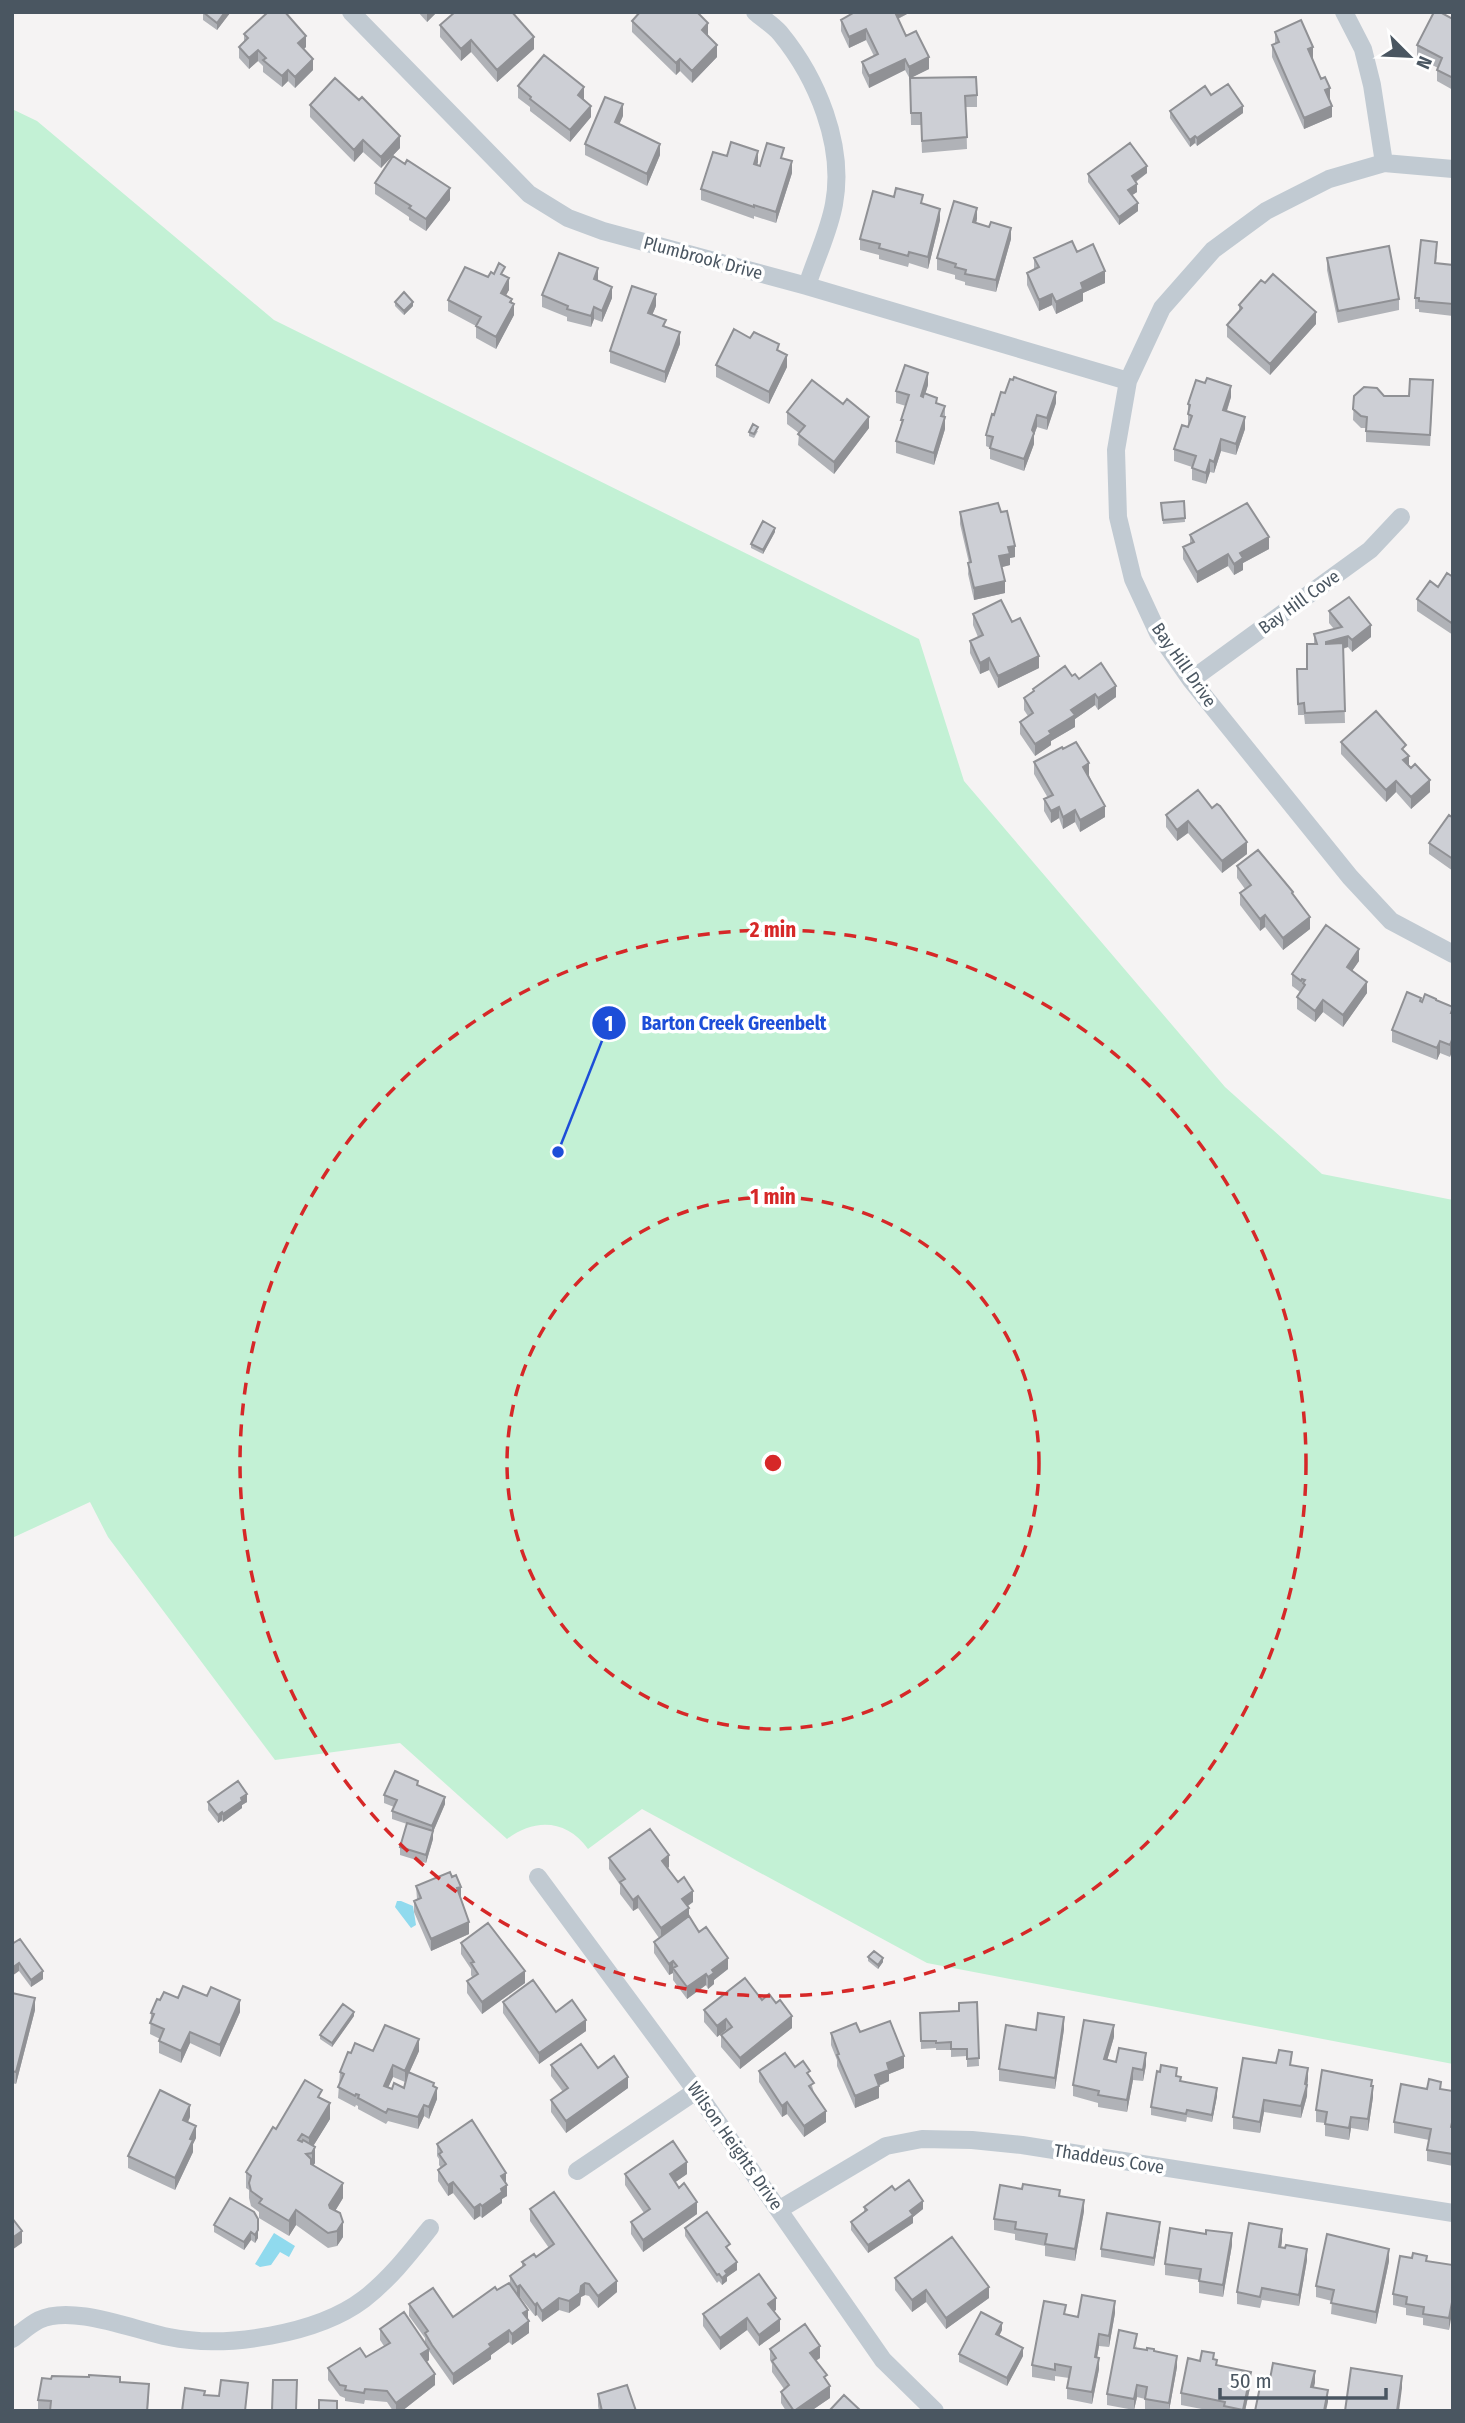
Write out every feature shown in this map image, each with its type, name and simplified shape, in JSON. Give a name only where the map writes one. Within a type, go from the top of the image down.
[{"type":"street","name":"Plumbrook Drive","points":[[351,12],[528,194],[568,218],[603,231],[807,286],[1128,381]]},
{"type":"street","points":[[755,12],[779,31],[811,75],[835,159],[834,204],[807,286]]},
{"type":"street","points":[[1344,12],[1363,49],[1372,85],[1384,163],[1453,169]]},
{"type":"street","name":"Bay Hill Drive","points":[[1384,163],[1329,179],[1266,211],[1213,250],[1162,308],[1128,381],[1116,450],[1118,517],[1133,579],[1158,633],[1191,680],[1350,877],[1383,913],[1391,921],[1453,954]]},
{"type":"street","name":"Bay Hill Cove","points":[[1191,680],[1370,550],[1401,517]]},
{"type":"street","name":"Wilson Heights Drive","points":[[538,1877],[696,2091],[883,2360],[935,2411]]},
{"type":"street","points":[[578,2171],[696,2091]]},
{"type":"street","name":"Thaddeus Cove","points":[[780,2209],[886,2146],[922,2139],[1022,2145],[1453,2213]]},
{"type":"street","points":[[12,2339],[40,2320],[68,2314],[173,2338],[263,2338],[285,2333],[318,2324],[363,2300],[397,2267],[430,2228]]},
{"type":"green space","points":[[12,109],[37,121],[274,320],[919,639],[964,781],[1225,1087],[1322,1174],[1453,1200],[1453,2064],[927,1963],[642,1809],[588,1849],[570,1832],[550,1825],[528,1827],[507,1839],[400,1743],[275,1760],[108,1537],[90,1502],[12,1538]]},
{"type":"water","points":[[397,1901],[413,1906],[416,1925],[411,1928],[395,1907]]},
{"type":"water","points":[[274,2233],[295,2246],[289,2257],[280,2252],[271,2265],[260,2267],[255,2264]]},
{"type":"building","points":[[203,12],[225,12],[217,23]]},
{"type":"building","points":[[268,12],[285,12],[306,36],[298,43],[313,59],[295,77],[288,70],[282,76],[263,60],[266,58],[258,50],[249,58],[239,47],[248,38],[244,34]]},
{"type":"building","points":[[455,12],[512,12],[534,37],[497,70],[471,40],[461,49],[440,25]]},
{"type":"building","points":[[640,12],[697,12],[708,23],[702,30],[717,45],[692,71],[680,59],[676,63],[632,21]]},
{"type":"building","points":[[855,12],[895,12],[906,36],[916,31],[929,57],[909,67],[905,59],[869,76],[862,62],[878,54],[866,29],[849,37],[841,20]]},
{"type":"building","points":[[1434,12],[1453,19],[1453,78],[1437,70],[1442,58],[1417,45]]},
{"type":"building","points":[[1301,20],[1313,47],[1308,49],[1321,79],[1325,77],[1330,88],[1325,90],[1332,106],[1304,118],[1272,45],[1279,42],[1275,32]]},
{"type":"building","points":[[544,55],[584,87],[578,95],[591,106],[570,130],[530,99],[518,86]]},
{"type":"building","points":[[976,77],[977,95],[965,96],[967,137],[922,141],[921,113],[911,113],[910,78]]},
{"type":"building","points":[[335,78],[359,100],[362,97],[400,136],[381,157],[363,140],[354,150],[310,105]]},
{"type":"building","points":[[1228,84],[1243,106],[1190,140],[1170,111],[1205,86],[1211,95]]},
{"type":"building","points":[[605,97],[623,104],[615,122],[660,144],[647,174],[585,144]]},
{"type":"building","points":[[731,142],[758,151],[754,164],[760,166],[767,143],[784,148],[781,158],[792,161],[776,212],[701,189],[713,152],[727,156]]},
{"type":"building","points":[[1130,143],[1147,166],[1132,176],[1137,184],[1128,190],[1138,203],[1119,217],[1088,174]]},
{"type":"building","points":[[393,156],[405,164],[407,160],[450,188],[426,219],[375,183]]},
{"type":"building","points":[[896,188],[923,195],[921,203],[940,209],[928,257],[909,252],[908,256],[879,248],[880,244],[860,239],[873,191],[894,197]]},
{"type":"building","points":[[954,201],[977,208],[973,222],[989,227],[991,222],[1011,228],[996,280],[965,274],[966,270],[955,267],[956,264],[937,258]]},
{"type":"building","points":[[1421,240],[1437,242],[1435,263],[1453,265],[1453,304],[1419,301],[1419,298],[1415,298]]},
{"type":"building","points":[[1072,241],[1077,252],[1093,244],[1105,271],[1081,283],[1083,289],[1056,302],[1052,294],[1039,300],[1027,273],[1039,267],[1034,258]]},
{"type":"building","points":[[1389,246],[1399,299],[1338,311],[1327,258]]},
{"type":"building","points":[[559,253],[598,268],[594,279],[612,287],[602,311],[594,307],[591,316],[567,309],[568,306],[542,295]]},
{"type":"building","points":[[499,263],[505,267],[501,274],[509,278],[501,293],[512,299],[510,302],[514,304],[496,337],[476,326],[481,317],[448,300],[465,267],[488,277],[491,272],[494,274]]},
{"type":"building","points":[[1273,274],[1316,312],[1270,364],[1227,325],[1242,308],[1239,305],[1261,280],[1265,283]]},
{"type":"building","points":[[632,286],[656,294],[648,313],[666,320],[663,326],[680,332],[665,372],[610,351]]},
{"type":"building","points":[[404,292],[413,302],[404,311],[395,302]]},
{"type":"building","points":[[734,329],[750,338],[754,332],[779,344],[777,350],[787,355],[769,392],[716,365]]},
{"type":"building","points":[[905,365],[928,373],[921,396],[923,397],[924,393],[937,398],[936,403],[945,406],[941,416],[945,417],[934,453],[896,441],[909,395],[896,391]]},
{"type":"building","points":[[1014,377],[1056,392],[1047,418],[1037,415],[1032,430],[1034,433],[1024,459],[990,448],[993,437],[986,435],[1001,392],[1005,393],[1010,379],[1013,380]]},
{"type":"building","points":[[1207,378],[1231,386],[1223,410],[1245,417],[1236,444],[1221,439],[1214,462],[1210,460],[1206,473],[1192,468],[1196,456],[1174,449],[1182,425],[1188,427],[1192,416],[1188,414],[1188,404],[1196,380],[1205,383]]},
{"type":"building","points":[[1410,379],[1433,380],[1430,435],[1366,431],[1367,417],[1361,416],[1353,409],[1354,396],[1364,387],[1377,388],[1384,396],[1409,396]]},
{"type":"building","points":[[812,380],[843,404],[847,399],[869,417],[834,462],[798,434],[805,426],[787,412]]},
{"type":"building","points":[[753,424],[758,427],[754,434],[749,432]]},
{"type":"building","points":[[1184,501],[1185,518],[1163,520],[1161,503]]},
{"type":"building","points":[[998,503],[1001,512],[1007,511],[1015,546],[1008,547],[1010,554],[999,556],[1005,581],[974,588],[960,512]]},
{"type":"building","points":[[1247,503],[1269,537],[1240,553],[1243,558],[1234,564],[1228,554],[1197,572],[1183,547],[1194,542],[1190,535]]},
{"type":"building","points":[[763,521],[775,528],[763,550],[751,544]]},
{"type":"building","points":[[1447,573],[1453,577],[1453,624],[1417,599],[1430,581],[1438,587]]},
{"type":"building","points":[[1349,597],[1371,625],[1352,640],[1348,636],[1326,642],[1343,643],[1345,711],[1305,713],[1304,703],[1298,704],[1297,669],[1307,669],[1307,644],[1317,644],[1314,634],[1342,627],[1329,611]]},
{"type":"building","points":[[1001,600],[1012,622],[1020,618],[1039,656],[998,676],[989,658],[980,663],[970,641],[983,635],[973,614]]},
{"type":"building","points":[[1101,663],[1116,686],[1098,698],[1095,694],[1071,710],[1075,715],[1049,731],[1051,734],[1035,744],[1020,722],[1033,713],[1024,698],[1065,666],[1072,676],[1075,674],[1079,679]]},
{"type":"building","points":[[1376,711],[1406,745],[1402,749],[1409,756],[1403,760],[1411,768],[1415,764],[1430,780],[1411,797],[1396,781],[1386,790],[1341,742]]},
{"type":"building","points":[[1076,742],[1089,763],[1083,767],[1105,806],[1080,820],[1075,810],[1063,817],[1059,807],[1051,811],[1044,799],[1053,795],[1034,762]]},
{"type":"building","points":[[1198,790],[1212,808],[1217,804],[1220,806],[1247,842],[1222,861],[1188,821],[1177,830],[1166,815]]},
{"type":"building","points":[[1449,815],[1453,818],[1453,859],[1429,843]]},
{"type":"building","points":[[1258,850],[1310,917],[1283,938],[1265,915],[1260,919],[1240,893],[1251,885],[1237,866]]},
{"type":"building","points":[[1326,925],[1359,949],[1347,967],[1367,982],[1343,1015],[1323,1000],[1315,1011],[1297,997],[1305,985],[1305,980],[1301,981],[1292,974]]},
{"type":"building","points":[[1407,992],[1421,998],[1422,1002],[1425,994],[1453,1007],[1453,1037],[1450,1045],[1440,1041],[1437,1048],[1392,1030]]},
{"type":"building","points":[[395,1771],[418,1781],[417,1785],[445,1797],[432,1826],[392,1811],[397,1800],[384,1795]]},
{"type":"building","points":[[238,1781],[247,1794],[241,1798],[242,1801],[218,1815],[208,1802]]},
{"type":"building","points":[[407,1823],[433,1831],[426,1855],[400,1847]]},
{"type":"building","points":[[650,1829],[669,1855],[662,1861],[678,1882],[684,1877],[693,1891],[682,1899],[689,1908],[661,1928],[638,1896],[633,1900],[620,1882],[625,1879],[609,1858]]},
{"type":"building","points":[[450,1872],[452,1877],[456,1875],[461,1887],[457,1888],[469,1922],[431,1939],[414,1901],[421,1898],[416,1886]]},
{"type":"building","points":[[689,1916],[699,1932],[706,1927],[728,1958],[712,1970],[714,1973],[708,1977],[706,1974],[687,1987],[673,1968],[677,1966],[673,1961],[669,1964],[654,1942]]},
{"type":"building","points":[[488,1923],[525,1971],[482,2002],[467,1981],[478,1974],[471,1963],[474,1962],[461,1943]]},
{"type":"building","points":[[20,1939],[43,1971],[31,1980],[19,1963],[12,1968],[12,1944]]},
{"type":"building","points":[[874,1951],[883,1958],[878,1965],[868,1957]]},
{"type":"building","points":[[745,1978],[762,2000],[769,1994],[776,2003],[780,2000],[792,2016],[740,2058],[721,2035],[732,2027],[726,2019],[717,2026],[704,2010]]},
{"type":"building","points":[[533,1980],[556,2012],[572,2000],[586,2020],[539,2053],[503,2002]]},
{"type":"building","points":[[183,1986],[207,1996],[211,1987],[240,2000],[220,2045],[190,2032],[181,2051],[159,2041],[164,2029],[150,2023],[157,1999],[160,2000],[164,1992],[178,1998]]},
{"type":"building","points":[[12,1993],[35,1998],[16,2072],[12,2071]]},
{"type":"building","points":[[977,2002],[979,2058],[967,2059],[967,2049],[951,2049],[951,2042],[921,2041],[920,2013],[959,2011],[959,2003]]},
{"type":"building","points":[[343,2004],[354,2012],[332,2043],[320,2035]]},
{"type":"building","points":[[1038,2013],[1064,2017],[1055,2078],[999,2069],[1006,2025],[1036,2030]]},
{"type":"building","points":[[1084,2020],[1114,2025],[1104,2059],[1116,2062],[1119,2048],[1146,2053],[1143,2070],[1133,2068],[1127,2100],[1098,2095],[1099,2091],[1073,2085]]},
{"type":"building","points":[[890,2021],[904,2056],[887,2063],[889,2070],[875,2075],[879,2086],[855,2096],[837,2055],[839,2054],[831,2033],[856,2023],[860,2032]]},
{"type":"building","points":[[385,2025],[419,2039],[405,2071],[393,2065],[384,2086],[392,2089],[394,2083],[404,2088],[408,2072],[434,2083],[433,2086],[437,2088],[429,2107],[424,2105],[418,2117],[388,2109],[386,2113],[358,2098],[359,2095],[355,2096],[338,2087],[344,2074],[340,2072],[348,2052],[351,2053],[355,2043],[373,2051]]},
{"type":"building","points":[[581,2044],[598,2068],[614,2056],[628,2077],[566,2121],[551,2100],[568,2088],[551,2065]]},
{"type":"building","points":[[1279,2050],[1292,2052],[1290,2065],[1308,2068],[1301,2106],[1264,2100],[1260,2122],[1233,2117],[1243,2058],[1276,2063]]},
{"type":"building","points":[[785,2053],[795,2067],[803,2061],[814,2083],[809,2086],[826,2111],[804,2126],[787,2102],[782,2106],[759,2071]]},
{"type":"building","points":[[1161,2065],[1177,2068],[1176,2076],[1181,2077],[1180,2081],[1217,2088],[1212,2115],[1187,2110],[1186,2114],[1151,2107],[1157,2071],[1160,2072]]},
{"type":"building","points":[[1322,2070],[1372,2080],[1368,2119],[1351,2117],[1349,2128],[1325,2124],[1327,2112],[1316,2110]]},
{"type":"building","points":[[1429,2079],[1441,2082],[1440,2089],[1453,2091],[1453,2154],[1427,2150],[1431,2129],[1394,2122],[1401,2084],[1427,2089]]},
{"type":"building","points":[[305,2080],[322,2090],[318,2097],[330,2103],[309,2138],[302,2134],[298,2140],[315,2147],[312,2153],[306,2154],[311,2159],[311,2164],[343,2183],[329,2205],[340,2213],[343,2222],[337,2231],[328,2233],[296,2210],[289,2221],[259,2203],[262,2199],[251,2191],[251,2176],[246,2172]]},
{"type":"building","points":[[160,2090],[190,2105],[183,2120],[196,2126],[190,2139],[193,2140],[175,2178],[128,2156]]},
{"type":"building","points":[[472,2120],[506,2173],[501,2176],[507,2185],[501,2189],[502,2192],[482,2206],[480,2204],[474,2208],[453,2182],[448,2185],[438,2170],[446,2164],[439,2154],[442,2152],[437,2144]]},
{"type":"building","points":[[673,2141],[687,2162],[670,2174],[679,2188],[684,2183],[697,2202],[643,2240],[631,2222],[650,2209],[625,2174]]},
{"type":"building","points":[[909,2180],[923,2201],[910,2211],[913,2215],[868,2245],[851,2222],[867,2210],[864,2207],[892,2186],[895,2190]]},
{"type":"building","points":[[1023,2184],[1060,2190],[1059,2196],[1084,2200],[1075,2249],[1045,2244],[1047,2234],[1015,2229],[1016,2222],[994,2219],[1000,2185],[1022,2189]]},
{"type":"building","points":[[554,2192],[617,2281],[598,2296],[589,2284],[585,2283],[581,2286],[580,2293],[569,2301],[559,2298],[542,2311],[520,2285],[517,2287],[510,2276],[525,2265],[522,2262],[534,2254],[536,2257],[554,2244],[530,2209]]},
{"type":"building","points":[[230,2198],[254,2212],[258,2219],[255,2235],[251,2232],[244,2242],[214,2225]]},
{"type":"building","points":[[707,2212],[730,2244],[726,2247],[737,2262],[725,2271],[727,2274],[722,2278],[717,2275],[685,2228]]},
{"type":"building","points":[[1107,2213],[1160,2222],[1154,2258],[1101,2249]]},
{"type":"building","points":[[12,2218],[22,2231],[12,2238]]},
{"type":"building","points":[[1249,2223],[1282,2229],[1279,2247],[1285,2248],[1286,2245],[1307,2249],[1299,2295],[1262,2288],[1260,2297],[1237,2292]]},
{"type":"building","points":[[1170,2228],[1206,2234],[1206,2230],[1232,2233],[1223,2285],[1199,2281],[1201,2269],[1165,2264]]},
{"type":"building","points":[[1327,2234],[1389,2249],[1376,2312],[1331,2303],[1334,2290],[1316,2286]]},
{"type":"building","points":[[952,2237],[989,2287],[946,2318],[926,2290],[912,2300],[895,2278]]},
{"type":"building","points":[[1413,2253],[1427,2256],[1426,2261],[1453,2265],[1453,2297],[1449,2318],[1423,2314],[1424,2307],[1406,2304],[1407,2297],[1393,2294],[1400,2256],[1412,2258]]},
{"type":"building","points":[[759,2274],[776,2298],[768,2304],[780,2319],[759,2335],[747,2318],[720,2338],[703,2314]]},
{"type":"building","points":[[509,2283],[528,2310],[523,2313],[529,2321],[512,2334],[509,2330],[489,2344],[491,2347],[453,2374],[432,2345],[425,2333],[428,2331],[409,2304],[433,2288],[453,2317],[495,2287],[497,2290]]},
{"type":"building","points":[[1082,2295],[1115,2301],[1109,2336],[1099,2334],[1095,2357],[1099,2358],[1092,2392],[1067,2388],[1071,2367],[1055,2364],[1055,2370],[1032,2365],[1044,2301],[1066,2305],[1064,2314],[1078,2317]]},
{"type":"building","points":[[404,2312],[429,2349],[421,2354],[435,2374],[396,2403],[387,2391],[365,2389],[364,2393],[345,2390],[346,2386],[340,2385],[328,2368],[360,2348],[366,2357],[390,2343],[380,2329]]},
{"type":"building","points":[[981,2312],[1002,2323],[996,2334],[1023,2348],[1007,2378],[959,2354]]},
{"type":"building","points":[[805,2324],[820,2346],[810,2353],[827,2375],[824,2377],[830,2386],[794,2411],[781,2392],[789,2385],[772,2361],[776,2358],[770,2349]]},
{"type":"building","points":[[1119,2330],[1137,2334],[1134,2348],[1154,2349],[1177,2356],[1169,2403],[1145,2399],[1147,2387],[1137,2385],[1134,2399],[1107,2394]]},
{"type":"building","points":[[1202,2351],[1214,2353],[1216,2365],[1251,2372],[1243,2410],[1224,2406],[1225,2402],[1181,2393],[1188,2358],[1200,2361]]},
{"type":"building","points":[[1273,2363],[1315,2371],[1311,2387],[1328,2390],[1324,2411],[1255,2411],[1262,2377],[1270,2379]]},
{"type":"building","points":[[1351,2368],[1402,2376],[1397,2411],[1345,2411]]},
{"type":"building","points":[[89,2375],[120,2377],[120,2382],[149,2384],[147,2411],[50,2411],[51,2401],[38,2400],[42,2378]]},
{"type":"building","points":[[221,2380],[248,2383],[245,2411],[182,2411],[185,2388],[205,2391],[204,2395],[219,2396]]},
{"type":"building","points":[[273,2380],[297,2380],[296,2411],[272,2411]]},
{"type":"building","points":[[627,2385],[636,2411],[602,2411],[598,2394]]},
{"type":"building","points":[[844,2395],[861,2411],[829,2411]]},
{"type":"building","points":[[319,2400],[337,2401],[337,2411],[319,2411]]},
{"type":"place","name":"Barton Creek Greenbelt","points":[[558,1152]]}]
